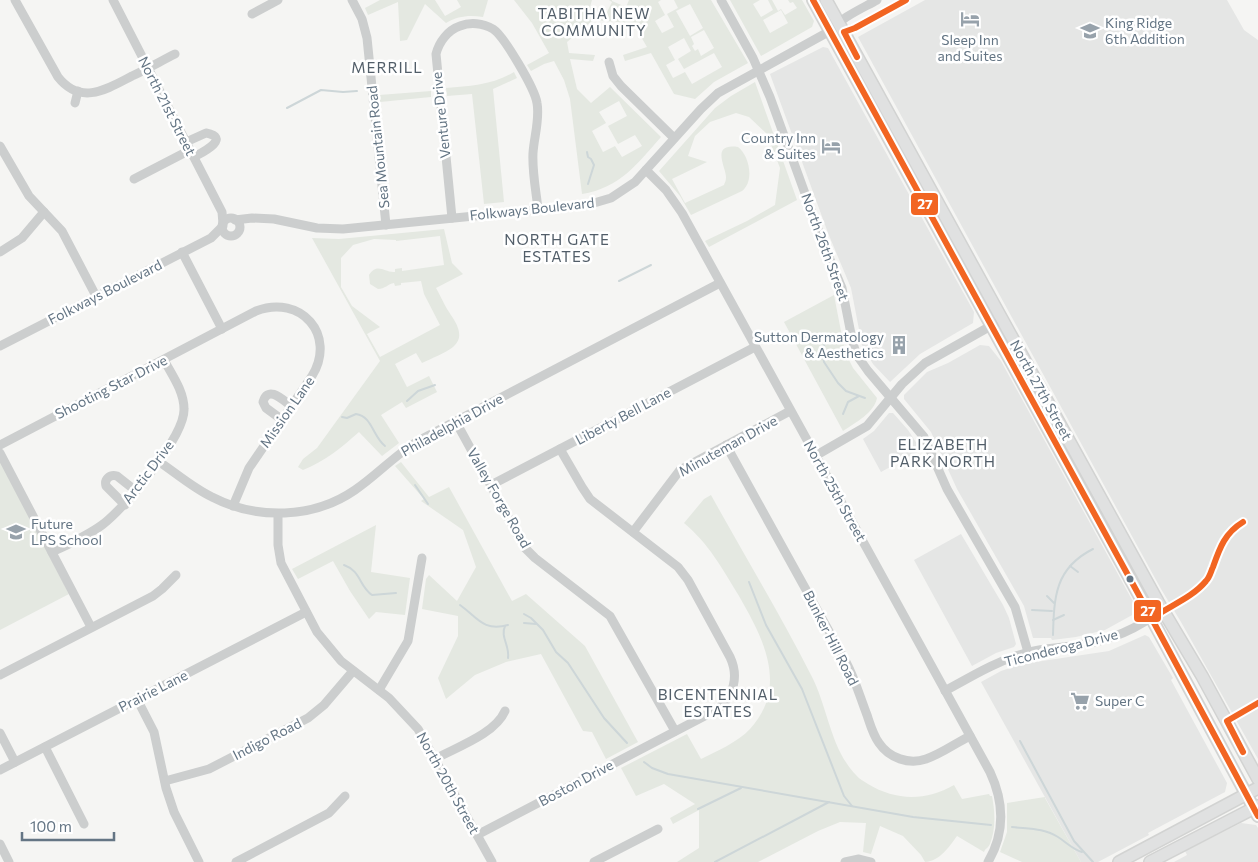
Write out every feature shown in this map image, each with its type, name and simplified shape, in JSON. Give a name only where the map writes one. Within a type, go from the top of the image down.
[{"type":"main road","name":"North 27th Street","points":[[813,0],[1247,795],[1257,810]]},
{"type":"main road","name":"North 27th Street","points":[[826,0],[1164,613],[1202,676],[1258,779]]},
{"type":"main road","points":[[1119,862],[1258,788]]},
{"type":"main road","points":[[1150,862],[1257,810]]},
{"type":"street","points":[[15,0],[58,77],[66,85],[78,91],[90,93],[102,91],[175,54]]},
{"type":"street","name":"North 21st Street","points":[[113,0],[222,212],[223,225]]},
{"type":"street","points":[[252,14],[278,0]]},
{"type":"street","name":"Sea Mountain Road","points":[[352,0],[364,26],[367,38],[386,225]]},
{"type":"street","name":"North 26th Street","points":[[721,0],[758,69],[770,97],[824,247],[842,288],[856,354],[927,441],[947,489],[1013,604],[1028,652]]},
{"type":"street","points":[[830,31],[841,27],[877,0]]},
{"type":"street","points":[[841,27],[855,28],[906,0]]},
{"type":"street","name":"Venture Drive","points":[[452,218],[436,61],[437,50],[443,38],[452,30],[464,25],[482,25],[498,33],[534,93],[538,110],[533,162],[538,209]]},
{"type":"street","name":"Folkways Boulevard","points":[[234,219],[266,218],[323,229],[343,229],[591,204],[605,200],[627,189],[712,97],[727,86],[830,31]]},
{"type":"street","points":[[609,62],[613,76],[621,86],[674,138]]},
{"type":"street","points":[[75,103],[78,91]]},
{"type":"street","points":[[0,146],[28,196],[62,231],[96,296]]},
{"type":"street","points":[[134,179],[190,150]]},
{"type":"street","name":"North 25th Street","points":[[646,170],[676,204],[996,785],[1000,802],[1001,823],[996,846],[988,862]]},
{"type":"street","points":[[0,252],[22,238],[44,212]]},
{"type":"street","points":[[222,212],[240,225],[238,232]]},
{"type":"street","points":[[234,219],[227,220],[223,225],[224,232],[229,235],[235,235],[247,225],[266,218]]},
{"type":"street","name":"Folkways Boulevard","points":[[211,238],[223,225]]},
{"type":"street","name":"Folkways Boulevard","points":[[0,346],[182,252],[211,238],[229,235]]},
{"type":"street","points":[[182,252],[222,329]]},
{"type":"street","name":"Philadelphia Drive","points":[[158,461],[207,495],[232,506],[255,512],[278,514],[315,509],[346,496],[409,447],[720,283]]},
{"type":"street","name":"Mission Lane","points":[[222,329],[256,311],[276,306],[295,310],[310,322],[318,336],[320,355],[315,371],[249,468],[232,506]]},
{"type":"street","points":[[815,456],[862,430],[905,380],[925,363],[991,326],[1004,321]]},
{"type":"street","name":"Shooting Star Drive","points":[[0,444],[222,329]]},
{"type":"street","name":"Liberty Bell Lane","points":[[491,485],[755,347]]},
{"type":"street","name":"Arctic Drive","points":[[52,552],[100,526],[125,504],[178,432],[184,410],[182,397],[164,360]]},
{"type":"street","points":[[282,419],[265,407],[263,402],[265,396],[269,393],[274,394],[291,406]]},
{"type":"street","name":"Minuteman Drive","points":[[633,532],[677,473],[687,465],[790,411]]},
{"type":"street","name":"Valley Forge Road","points":[[456,422],[522,543],[530,554],[598,606],[614,621],[675,731]]},
{"type":"street","name":"Bunker Hill Road","points":[[726,445],[846,662],[874,734],[883,748],[891,755],[902,760],[920,760],[933,756],[970,736]]},
{"type":"street","name":"Boston Drive","points":[[477,835],[718,709],[725,702],[734,686],[734,667],[730,657],[683,572],[672,560],[590,499],[560,449]]},
{"type":"street","points":[[0,452],[91,627]]},
{"type":"street","points":[[125,504],[106,486],[108,477],[117,476],[136,491]]},
{"type":"street","name":"North 20th Street","points":[[278,514],[279,559],[306,612],[328,647],[352,671],[396,704],[412,722],[435,759],[492,862]]},
{"type":"street","points":[[379,690],[408,641],[422,558]]},
{"type":"street","points":[[0,675],[153,596],[176,575]]},
{"type":"street","name":"Prairie Lane","points":[[0,770],[306,612]]},
{"type":"street","name":"Ticonderoga Drive","points":[[945,691],[994,664],[1028,652],[1081,645],[1106,639],[1128,631],[1164,613]]},
{"type":"street","name":"Indigo Road","points":[[164,781],[210,769],[308,718],[324,705],[352,671]]},
{"type":"street","points":[[137,699],[154,732],[164,781],[174,812],[199,862]]},
{"type":"street","points":[[435,759],[492,729],[502,719],[505,711]]},
{"type":"street","points":[[0,733],[15,762]]},
{"type":"street","points":[[45,747],[84,824]]},
{"type":"street","points":[[236,862],[329,813],[345,796]]},
{"type":"street","points":[[594,862],[658,829]]},
{"type":"street","points":[[0,844],[9,862]]},
{"type":"street","points":[[845,862],[859,859],[871,862]]},
{"type":"shaded area","points":[[380,0],[435,0],[445,16],[461,7],[457,0],[488,0],[483,17],[464,17],[446,23],[425,4],[407,40],[400,41],[398,2],[368,15],[365,8]]},
{"type":"shaded area","points":[[514,0],[592,0],[590,7],[606,14],[612,2],[609,0],[626,7],[629,0],[661,0],[658,2],[665,15],[655,21],[662,33],[674,27],[667,14],[678,8],[674,0],[711,0],[748,63],[714,82],[695,99],[674,94],[651,53],[625,61],[623,55],[647,47],[633,23],[593,20],[567,42],[569,53],[595,55],[593,61],[570,59],[577,89],[591,103],[610,87],[661,137],[627,173],[607,186],[582,194],[570,99],[564,80],[554,61],[531,71],[527,65],[549,53],[532,23]],"holes":[[[690,4],[703,28],[690,36],[676,11]],[[704,30],[714,48],[701,56],[698,49],[695,51],[692,46],[694,44],[691,37]],[[684,38],[691,51],[678,59],[684,69],[714,53],[722,67],[692,84],[685,72],[673,78],[666,65],[675,60],[668,47]],[[619,101],[627,116],[608,126],[618,144],[635,135],[642,146],[622,157],[615,146],[603,152],[592,131],[606,123],[599,112]]]},
{"type":"shaded area","points":[[730,0],[760,0],[753,4],[761,17],[773,10],[768,0],[772,0],[778,11],[781,9],[785,15],[797,8],[793,2],[790,3],[788,0],[802,0],[814,21],[812,27],[761,56]],"holes":[[[781,10],[788,23],[770,33],[763,20]]]},
{"type":"shaded area","points":[[925,0],[1227,0],[1244,30],[1258,40],[1258,759],[1161,589],[858,37]]},
{"type":"shaded area","points":[[823,47],[828,48],[974,312],[973,323],[920,354],[890,382],[873,364],[862,345],[851,288],[828,233],[770,74]]},
{"type":"shaded area","points":[[514,72],[517,78],[493,89],[504,202],[484,204],[472,94],[447,96],[446,88],[490,82]]},
{"type":"shaded area","points":[[755,82],[797,200],[709,247],[705,241],[775,205],[780,168],[767,134],[749,117],[736,113],[710,122],[695,136],[688,156],[707,162],[672,179],[685,203],[724,185],[726,177],[721,157],[724,149],[738,147],[742,151],[748,162],[749,175],[746,187],[742,191],[691,215],[680,196],[659,171],[715,108]]},
{"type":"shaded area","points":[[431,91],[431,97],[380,102],[379,95]]},
{"type":"shaded area","points":[[444,229],[452,263],[463,274],[436,288],[456,323],[459,338],[453,347],[422,363],[416,353],[395,364],[407,387],[429,376],[437,392],[406,408],[402,402],[381,415],[399,443],[382,456],[359,432],[332,454],[303,470],[298,467],[303,459],[317,448],[380,361],[312,238],[339,239]],"holes":[[[440,236],[444,265],[402,271],[402,268],[395,269],[395,272],[375,269],[369,275],[370,284],[378,289],[394,283],[395,286],[401,285],[401,283],[421,281],[424,294],[440,325],[380,357],[367,334],[380,327],[352,306],[341,287],[341,258],[353,245],[374,239],[396,241]]]},
{"type":"shaded area","points":[[834,295],[845,352],[853,368],[877,398],[868,413],[843,431],[784,322]]},
{"type":"shaded area","points":[[980,345],[989,346],[1001,361],[1136,607],[1134,614],[1105,630],[1076,637],[1052,640],[1051,638],[1033,638],[1024,606],[957,489],[931,432],[904,399],[904,395],[927,372],[948,363]]},
{"type":"shaded area","points":[[889,413],[893,413],[908,430],[921,450],[881,472],[863,439],[874,431]]},
{"type":"shaded area","name":"Future LPS School","points":[[0,461],[69,594],[0,630]]},
{"type":"shaded area","points":[[401,462],[429,497],[449,487],[512,601],[526,594],[585,646],[638,742],[606,759],[592,732],[583,731],[541,654],[506,662],[475,675],[446,699],[438,678],[458,636],[458,616],[422,609],[426,579],[429,575],[457,601],[476,567],[463,530],[421,501],[424,499],[395,466]]},
{"type":"shaded area","points":[[711,495],[811,675],[822,700],[835,740],[847,764],[857,776],[868,784],[889,794],[911,797],[922,796],[933,794],[954,785],[962,799],[989,794],[992,796],[993,802],[994,826],[990,844],[984,852],[957,836],[940,856],[925,862],[903,836],[880,826],[871,854],[863,852],[866,823],[840,822],[818,831],[758,862],[677,862],[699,848],[699,810],[673,824],[670,818],[695,804],[664,784],[636,796],[621,768],[687,734],[701,759],[733,742],[750,729],[762,713],[768,696],[770,679],[763,645],[748,612],[714,557],[701,539],[684,523],[704,499]]},
{"type":"shaded area","points":[[376,525],[371,572],[410,578],[405,615],[376,612],[369,619],[333,561],[298,579],[292,569]]},
{"type":"shaded area","points":[[961,534],[1003,605],[1009,618],[1016,644],[1014,647],[996,653],[972,666],[914,560]]},
{"type":"shaded area","points":[[1145,635],[1149,637],[1173,678],[1171,680],[1227,783],[1225,792],[1098,862],[1081,862],[981,682],[1001,671],[1022,664],[1109,651]]},
{"type":"shaded area","points":[[1045,797],[1081,862],[1022,862],[1000,852],[1007,832],[1007,803]]},
{"type":"shaded area","points":[[1241,823],[1256,825],[1258,828],[1258,862],[1174,862],[1187,855],[1185,851]]},
{"type":"waterway","points":[[287,108],[321,90],[357,91]]},
{"type":"waterway","points":[[587,152],[594,165],[588,184]]},
{"type":"waterway","points":[[619,281],[651,265]]},
{"type":"waterway","points":[[830,334],[822,349],[824,362],[838,383],[846,391],[865,398]]},
{"type":"waterway","points":[[407,401],[418,391],[435,385]]},
{"type":"waterway","points":[[843,414],[848,402],[859,396]]},
{"type":"waterway","points":[[342,417],[347,418],[356,414],[366,419],[385,446]]},
{"type":"waterway","points":[[415,485],[428,504]]},
{"type":"waterway","points":[[1053,635],[1054,608],[1059,585],[1071,565],[1093,549]]},
{"type":"waterway","points":[[344,565],[354,571],[372,595],[396,593]]},
{"type":"waterway","points":[[1070,566],[1078,572]]},
{"type":"waterway","points":[[749,582],[766,625],[802,689],[844,796],[852,806]]},
{"type":"waterway","points":[[1047,596],[1054,603]]},
{"type":"waterway","points":[[460,605],[486,625],[492,627],[508,625]]},
{"type":"waterway","points":[[1032,610],[1052,611]]},
{"type":"waterway","points":[[524,614],[543,630],[556,652],[568,663],[604,718],[627,743]]},
{"type":"waterway","points":[[1053,620],[1064,615]]},
{"type":"waterway","points":[[524,623],[536,624]]},
{"type":"waterway","points":[[505,626],[504,634],[508,658]]},
{"type":"waterway","points":[[1020,741],[1074,841],[1093,862]]},
{"type":"waterway","points":[[644,762],[652,768],[668,774],[913,817],[991,825]]},
{"type":"waterway","points":[[698,809],[741,788]]},
{"type":"waterway","points":[[715,862],[829,802]]},
{"type":"waterway","points":[[1012,827],[1036,829],[1053,834],[1082,852]]},
{"type":"transit line","name":"27","points":[[813,0],[1258,816]]},
{"type":"transit line","name":"27","points":[[857,57],[844,32],[906,0]]},
{"type":"transit line","name":"27","points":[[1151,619],[1200,587],[1209,576],[1227,536],[1243,522]]},
{"type":"transit line","name":"27","points":[[1243,752],[1227,721],[1258,703]]},
{"type":"place","name":"Sleep Inn and Suites","points":[[970,19]]},
{"type":"place","name":"King Ridge 6th Addition","points":[[1090,31]]},
{"type":"place","name":"Country Inn & Suites","points":[[831,146]]},
{"type":"place","name":"Sutton Dermatology & Aesthetics","points":[[899,345]]},
{"type":"place","name":"Future LPS School","points":[[16,532]]},
{"type":"place","name":"Super C","points":[[1080,701]]},
{"type":"district","name":"TABITHA NEW COMMUNITY","points":[[594,22]]},
{"type":"district","name":"MERRILL","points":[[387,68]]},
{"type":"district","name":"NORTH GATE ESTATES","points":[[557,248]]},
{"type":"district","name":"ELIZABETH PARK NORTH","points":[[943,454]]},
{"type":"district","name":"BICENTENNIAL ESTATES","points":[[718,704]]}]
